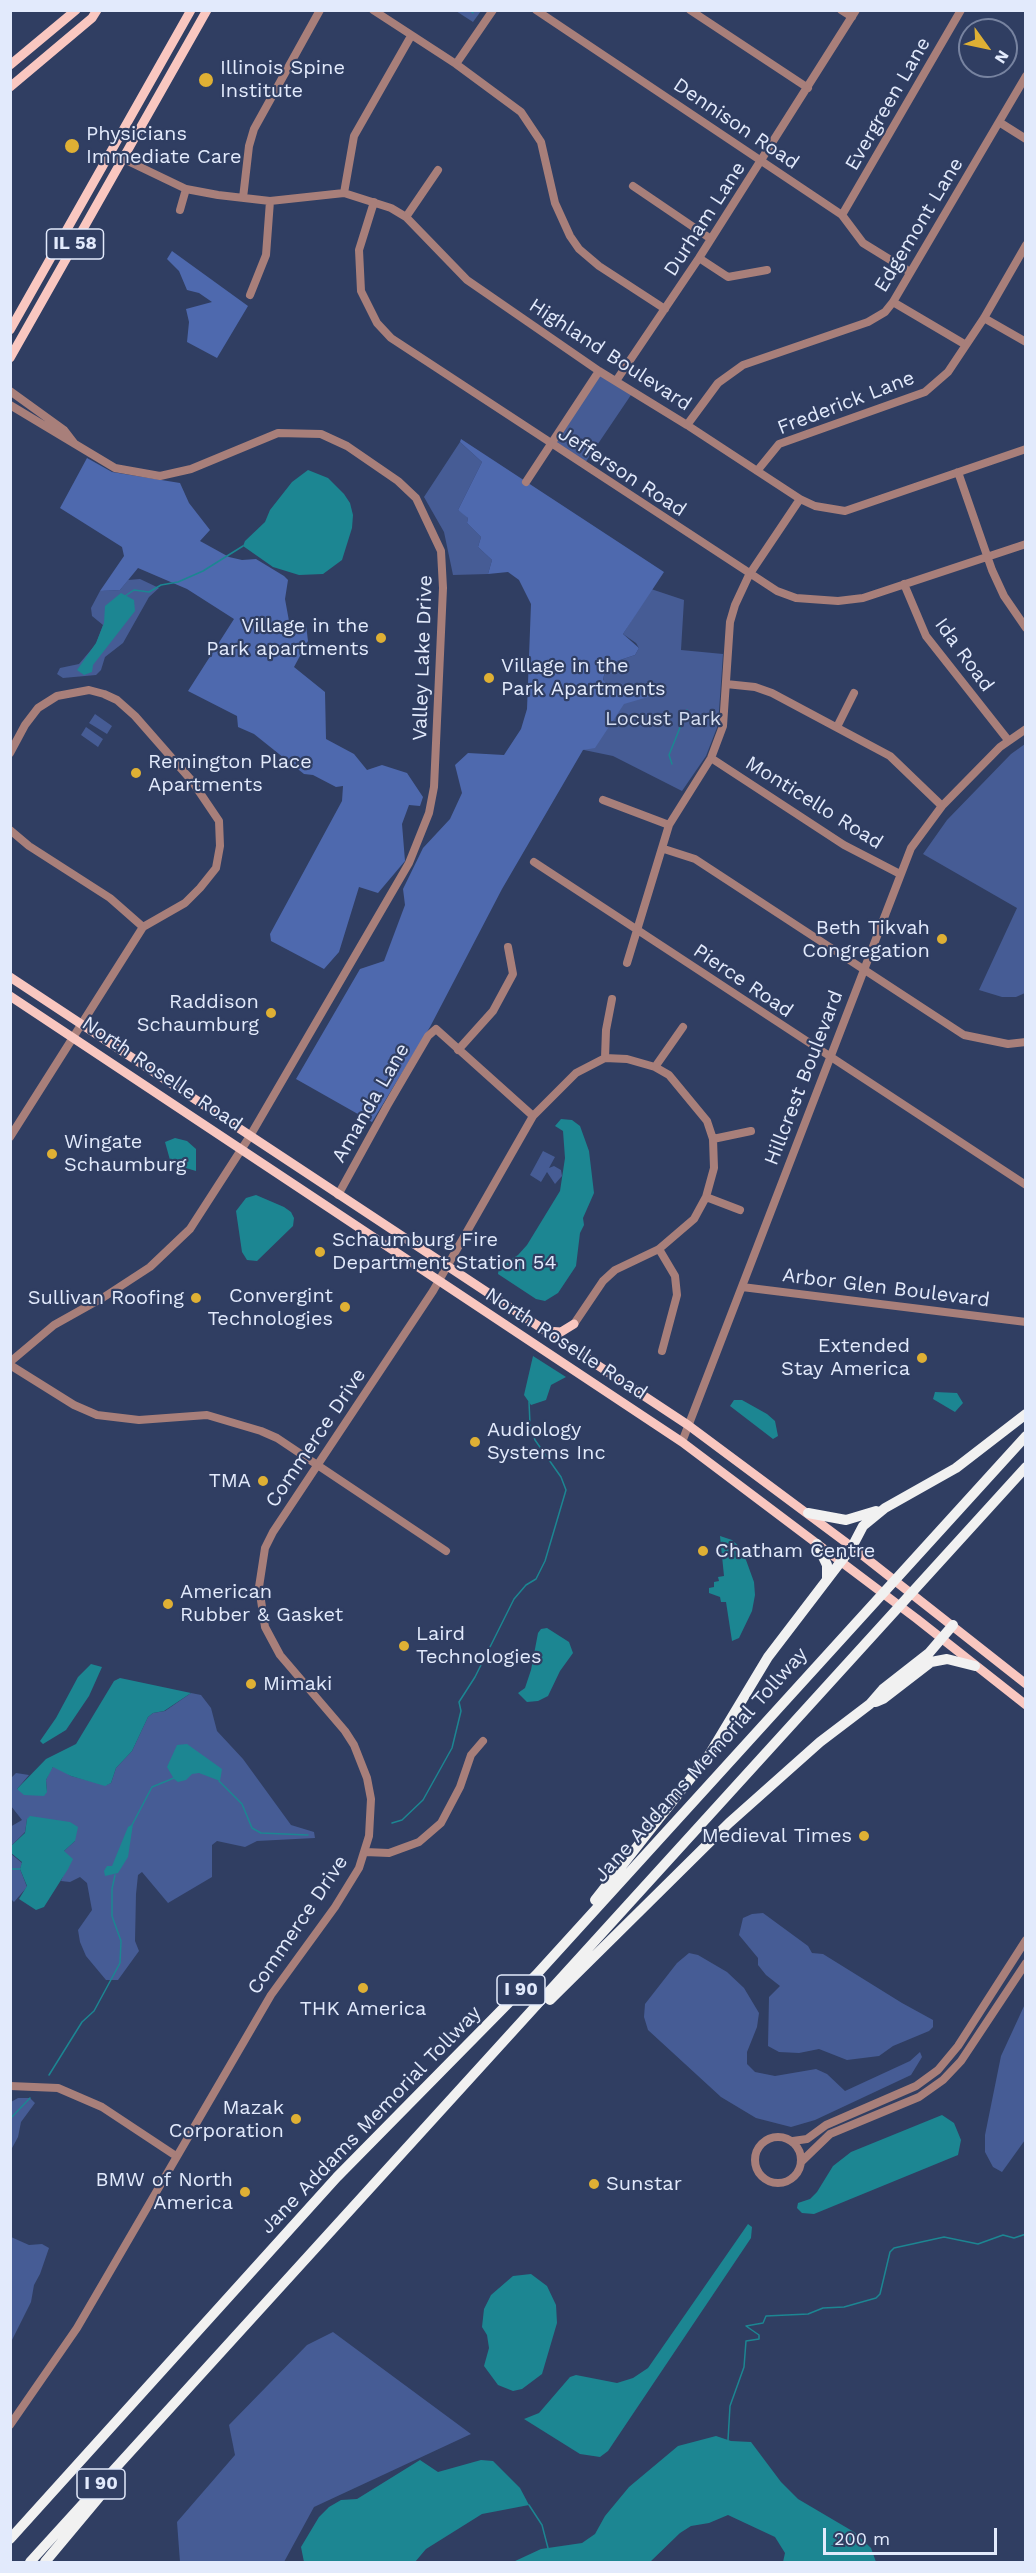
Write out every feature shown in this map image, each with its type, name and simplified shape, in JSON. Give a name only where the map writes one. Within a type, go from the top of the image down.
[{"type":"highway","points":[[536,1975],[709,1755],[768,1657],[852,1547],[863,1526],[885,1508],[956,1468],[1026,1414]]},
{"type":"highway","name":"Jane Addams Memorial Tollway","points":[[10,2539],[337,2177],[536,1975],[1026,1436]]},
{"type":"highway","name":"Jane Addams Memorial Tollway","points":[[30,2562],[1026,1467]]},
{"type":"highway","points":[[808,1513],[846,1520],[885,1508]]},
{"type":"highway","points":[[818,1544],[827,1565],[827,1580]]},
{"type":"highway","points":[[462,2086],[729,1823],[820,1742],[870,1704],[883,1689],[929,1653],[953,1625]]},
{"type":"highway","points":[[870,1704],[883,1699],[931,1662],[946,1659],[975,1666]]},
{"type":"highway","points":[[45,2562],[172,2406]]},
{"type":"main road","points":[[10,65],[76,10]]},
{"type":"main road","points":[[10,87],[92,18],[97,10]]},
{"type":"main road","name":"IL 58","points":[[10,330],[191,10]]},
{"type":"main road","name":"IL 58","points":[[10,358],[207,10]]},
{"type":"main road","name":"North Roselle Road","points":[[10,977],[447,1268],[688,1425],[927,1604],[1026,1684]]},
{"type":"main road","name":"North Roselle Road","points":[[10,996],[682,1442],[917,1619],[1026,1705]]},
{"type":"main road","points":[[544,1330],[561,1332],[574,1324]]},
{"type":"main road","points":[[571,1348],[574,1324]]},
{"type":"street","points":[[243,198],[249,146],[254,129],[320,10]]},
{"type":"street","points":[[373,10],[514,105],[529,122],[544,150],[559,215],[579,249],[599,266],[665,309]]},
{"type":"street","points":[[456,64],[493,10]]},
{"type":"street","name":"Dennison Road","points":[[536,10],[842,215],[863,243],[910,272]]},
{"type":"street","points":[[690,10],[807,88]]},
{"type":"street","points":[[841,10],[854,14]]},
{"type":"street","name":"Evergreen Lane","points":[[842,215],[961,10]]},
{"type":"street","name":"Durham Lane","points":[[616,381],[762,162],[854,14]]},
{"type":"street","points":[[344,193],[354,136],[411,36]]},
{"type":"street","name":"Edgemont Lane","points":[[687,425],[718,383],[743,365],[880,316],[893,302],[1026,76]]},
{"type":"street","points":[[999,122],[1026,139]]},
{"type":"street","name":"Highland Boulevard","points":[[111,153],[186,189],[270,201],[344,193],[374,202],[406,217],[458,273],[599,371],[800,499],[815,506],[845,511],[1026,449]]},
{"type":"street","points":[[406,217],[438,170]]},
{"type":"street","points":[[633,186],[711,239]]},
{"type":"street","points":[[180,210],[186,189]]},
{"type":"street","points":[[250,295],[266,255],[270,201]]},
{"type":"street","name":"Jefferson Road","points":[[374,202],[359,250],[361,291],[377,323],[398,346],[749,574],[796,598],[847,601],[1026,544]]},
{"type":"street","name":"Frederick Lane","points":[[757,471],[779,444],[925,392],[948,372],[984,318],[1026,245]]},
{"type":"street","points":[[699,258],[728,277],[767,270]]},
{"type":"street","points":[[893,302],[966,345]]},
{"type":"street","points":[[984,318],[1026,342]]},
{"type":"street","points":[[526,482],[599,371]]},
{"type":"street","name":"Valley Lake Drive","points":[[10,391],[64,430],[77,447]]},
{"type":"street","name":"Valley Lake Drive","points":[[10,405],[115,468],[160,476],[191,470],[278,433],[321,434],[347,446],[398,480],[416,498],[441,551],[443,620],[434,787],[429,813],[410,863],[250,1136],[190,1229],[170,1250],[126,1284],[54,1325],[10,1364]]},
{"type":"street","points":[[958,472],[1004,596],[1026,628]]},
{"type":"street","points":[[627,963],[664,849],[669,825],[711,758],[723,726],[730,622],[749,574],[800,499]]},
{"type":"street","name":"Ida Road","points":[[904,584],[926,636],[1008,740]]},
{"type":"street","points":[[726,684],[755,687],[772,693],[890,756],[942,806]]},
{"type":"street","points":[[10,753],[38,708],[57,696],[89,690],[117,700],[186,773],[219,821],[220,846],[216,868],[185,903],[143,927],[10,1137]]},
{"type":"street","points":[[837,727],[854,693]]},
{"type":"street","name":"Hillcrest Boulevard","points":[[682,1442],[900,874],[917,838],[942,806],[1008,740],[1026,729]]},
{"type":"street","name":"Monticello Road","points":[[711,758],[844,845],[900,874]]},
{"type":"street","points":[[603,800],[669,825]]},
{"type":"street","points":[[10,830],[29,846],[110,898],[143,927]]},
{"type":"street","points":[[664,849],[695,859],[964,1035],[1008,1044],[1026,1042]]},
{"type":"street","name":"Pierce Road","points":[[534,862],[829,1058],[1026,1185]]},
{"type":"street","points":[[508,947],[513,974],[493,1011],[458,1050],[532,1116]]},
{"type":"street","points":[[574,1324],[603,1281],[615,1270],[659,1249],[694,1219],[706,1197],[714,1168],[713,1139],[707,1121],[669,1075],[655,1067],[627,1059],[605,1058],[606,1030],[612,999]]},
{"type":"street","points":[[655,1067],[683,1027]]},
{"type":"street","name":"Amanda Lane","points":[[338,1195],[428,1036],[436,1029],[458,1050]]},
{"type":"street","name":"Commerce Drive","points":[[10,2425],[77,2328],[271,1995],[336,1907],[359,1868],[365,1851],[369,1836],[371,1798],[355,1748],[345,1731],[280,1656],[265,1627],[260,1607],[260,1570],[265,1548],[316,1466],[439,1281],[532,1116],[576,1073],[605,1058]]},
{"type":"street","points":[[713,1139],[751,1131]]},
{"type":"street","points":[[706,1197],[741,1210]]},
{"type":"street","points":[[659,1249],[675,1276],[677,1295],[662,1351]]},
{"type":"street","name":"Arbor Glen Boulevard","points":[[742,1287],[1026,1322]]},
{"type":"street","points":[[10,1364],[74,1405],[97,1415],[139,1420],[207,1415],[249,1426],[277,1438],[446,1551]]},
{"type":"street","points":[[365,1851],[389,1853],[419,1842],[441,1823],[460,1787],[471,1755],[483,1741]]},
{"type":"street","points":[[793,2141],[807,2139],[826,2125],[906,2091],[932,2074],[958,2046],[1022,1954],[1026,1940]]},
{"type":"street","points":[[801,2162],[801,2154],[793,2141],[783,2136],[766,2139],[756,2152],[756,2168],[764,2178],[781,2183],[793,2178],[801,2162],[830,2134],[897,2108],[938,2084],[961,2061],[1026,1963]]},
{"type":"street","points":[[976,2018],[985,2024]]},
{"type":"street","points":[[932,2074],[938,2084]]},
{"type":"street","points":[[10,2086],[58,2088],[102,2107],[176,2156]]},
{"type":"green space","points":[[456,11],[481,11],[473,22]]},
{"type":"green space","points":[[599,371],[633,392],[583,466],[551,445]]},
{"type":"green space","points":[[460,442],[482,462],[458,510],[465,514],[468,518],[467,523],[481,537],[478,547],[492,560],[488,574],[453,575],[444,532],[424,497]]},
{"type":"green space","points":[[140,579],[159,588],[149,597],[123,643],[105,657],[101,670],[96,675],[63,678],[57,674],[60,668],[79,664],[96,644],[103,625],[92,616],[91,608],[100,591],[120,590],[128,580]]},
{"type":"green space","name":"Locust Park","points":[[651,589],[684,600],[681,650],[723,654],[718,725],[706,756],[682,791],[613,756],[584,750],[618,689],[610,688],[603,681],[605,671],[611,663],[635,655],[639,648],[623,634]]},
{"type":"green space","points":[[95,714],[112,726],[107,734],[89,723]]},
{"type":"green space","points":[[86,727],[103,739],[98,747],[81,735]]},
{"type":"green space","points":[[1025,744],[1025,993],[1016,997],[1002,997],[979,990],[1017,908],[923,854],[947,820],[1011,754]]},
{"type":"green space","points":[[543,1151],[555,1157],[549,1168],[554,1166],[561,1170],[562,1176],[555,1184],[547,1172],[541,1182],[530,1175]]},
{"type":"green space","points":[[191,1693],[201,1695],[211,1708],[217,1731],[243,1759],[291,1825],[314,1832],[315,1838],[257,1841],[245,1847],[217,1841],[212,1845],[212,1877],[168,1903],[142,1872],[138,1875],[136,1894],[135,1941],[139,1951],[118,1980],[106,1980],[86,1956],[80,1942],[78,1930],[92,1910],[87,1883],[80,1877],[70,1882],[61,1881],[65,1871],[64,1851],[75,1841],[27,1819],[25,1832],[11,1846],[10,1827],[22,1820],[11,1806],[11,1778],[16,1773],[29,1775],[17,1789],[47,1792],[46,1780],[53,1767],[58,1767],[71,1776],[106,1785],[111,1783],[116,1768],[132,1751],[148,1717],[153,1713],[165,1711]]},
{"type":"green space","points":[[10,1853],[22,1863],[20,1869],[27,1887],[14,1902],[11,1899]]},
{"type":"green space","points":[[763,1913],[808,1946],[812,1953],[823,1954],[933,2020],[933,2027],[929,2031],[893,2046],[879,2056],[847,2060],[819,2049],[799,2053],[779,2052],[768,2046],[769,1997],[780,1986],[766,1975],[758,1965],[758,1958],[739,1935],[743,1918]]},
{"type":"green space","points":[[689,1953],[698,1955],[727,1972],[744,1988],[759,2013],[757,2027],[747,2052],[747,2064],[755,2072],[775,2076],[816,2069],[827,2074],[845,2091],[910,2061],[920,2052],[922,2057],[911,2075],[815,2120],[791,2127],[756,2118],[721,2097],[648,2030],[644,2017],[645,2004],[677,1963]]},
{"type":"green space","points":[[1025,2004],[1025,2140],[1002,2172],[993,2167],[985,2152],[985,2135],[1001,2056]]},
{"type":"green space","points":[[18,2098],[30,2098],[35,2103],[21,2122],[18,2137],[11,2150],[11,2102]]},
{"type":"green space","points":[[11,2237],[29,2245],[42,2244],[49,2248],[34,2285],[31,2302],[11,2342]]},
{"type":"green space","points":[[333,2332],[471,2434],[314,2507],[284,2562],[180,2562],[177,2522],[235,2455],[229,2425],[307,2345]]},
{"type":"shaded area","points":[[172,251],[248,306],[217,358],[187,342],[189,322],[186,309],[212,302],[199,293],[187,290],[179,271],[167,259]]},
{"type":"shaded area","points":[[461,439],[664,572],[623,634],[639,648],[635,655],[611,663],[605,671],[603,680],[610,688],[644,689],[649,692],[648,697],[624,704],[595,748],[583,750],[502,889],[430,1027],[372,1122],[296,1079],[360,969],[384,961],[405,905],[403,889],[423,848],[450,819],[462,793],[455,765],[468,753],[504,755],[521,729],[527,709],[531,604],[519,580],[508,572],[488,574],[492,560],[478,547],[481,537],[467,523],[468,518],[458,510],[482,462],[460,442]]},
{"type":"shaded area","points":[[87,458],[112,472],[180,483],[189,503],[210,530],[200,541],[229,557],[242,560],[256,559],[288,580],[285,599],[289,621],[306,625],[308,641],[294,667],[325,692],[326,739],[354,754],[367,770],[382,765],[407,773],[423,797],[420,806],[409,805],[402,824],[405,861],[378,893],[359,887],[339,952],[324,969],[271,941],[270,934],[342,801],[343,786],[336,787],[313,775],[304,774],[254,734],[238,727],[237,716],[188,691],[234,619],[187,589],[138,568],[120,590],[100,591],[124,556],[122,547],[60,508]]},
{"type":"shaded area","points":[[308,470],[328,478],[344,494],[350,503],[353,515],[352,528],[342,560],[323,574],[299,575],[273,567],[243,546],[245,541],[265,522],[270,510],[292,482]]},
{"type":"shaded area","points":[[121,593],[134,600],[135,611],[93,665],[92,672],[84,675],[77,670],[96,643],[104,623],[105,606]]},
{"type":"shaded area","points":[[561,1119],[572,1120],[580,1126],[589,1151],[594,1193],[583,1218],[584,1225],[580,1233],[576,1266],[558,1293],[545,1301],[536,1299],[498,1274],[499,1267],[518,1255],[527,1245],[560,1191],[565,1158],[563,1131],[555,1126]]},
{"type":"shaded area","points":[[175,1138],[187,1141],[196,1149],[196,1171],[179,1166],[170,1160],[165,1142]]},
{"type":"shaded area","points":[[256,1195],[284,1207],[291,1212],[294,1218],[293,1226],[257,1261],[247,1260],[242,1252],[236,1211],[246,1198]]},
{"type":"shaded area","points":[[533,1356],[566,1377],[551,1385],[546,1400],[531,1405],[524,1395]]},
{"type":"shaded area","points":[[935,1392],[957,1393],[963,1403],[955,1412],[933,1399]]},
{"type":"shaded area","points":[[734,1400],[742,1400],[767,1414],[775,1421],[778,1436],[773,1439],[730,1406]]},
{"type":"shaded area","points":[[720,1536],[732,1540],[742,1549],[754,1582],[755,1595],[752,1611],[739,1638],[732,1641],[726,1602],[721,1602],[720,1597],[709,1593],[709,1588],[714,1587],[714,1582],[719,1581],[718,1577],[724,1576]]},
{"type":"shaded area","points":[[547,1628],[569,1642],[573,1653],[560,1671],[548,1696],[538,1701],[527,1702],[518,1693],[525,1688],[531,1670],[538,1633],[541,1629]]},
{"type":"shaded area","points":[[91,1664],[102,1667],[89,1696],[66,1730],[43,1744],[40,1741],[56,1718],[78,1677]]},
{"type":"shaded area","points":[[120,1678],[191,1693],[164,1711],[153,1713],[148,1717],[132,1751],[116,1768],[111,1783],[105,1786],[71,1776],[53,1767],[46,1780],[47,1792],[44,1796],[24,1795],[17,1789],[46,1759],[76,1744],[114,1681]]},
{"type":"shaded area","points":[[187,1744],[222,1769],[220,1781],[199,1773],[192,1774],[186,1780],[178,1782],[174,1779],[167,1767],[177,1745]]},
{"type":"shaded area","points":[[30,1816],[70,1822],[78,1827],[75,1841],[64,1851],[73,1859],[68,1869],[44,1907],[36,1910],[19,1899],[27,1886],[20,1869],[22,1862],[11,1853],[11,1846],[25,1833],[27,1819]]},
{"type":"shaded area","points":[[133,1824],[128,1857],[118,1873],[105,1876],[104,1871],[107,1866],[112,1866],[128,1827]]},
{"type":"shaded area","points":[[942,2115],[954,2123],[961,2140],[958,2155],[814,2214],[802,2213],[797,2208],[798,2203],[810,2199],[817,2192],[833,2166],[851,2152]]},
{"type":"shaded area","points":[[748,2224],[752,2227],[751,2238],[608,2451],[600,2457],[580,2454],[524,2419],[539,2413],[570,2377],[576,2375],[617,2383],[633,2378],[648,2368]]},
{"type":"shaded area","points":[[531,2274],[547,2286],[556,2305],[557,2323],[542,2374],[522,2389],[513,2391],[498,2385],[484,2366],[489,2348],[487,2335],[482,2327],[484,2309],[491,2295],[513,2276]]},
{"type":"shaded area","points":[[716,2436],[731,2441],[751,2442],[781,2482],[798,2499],[854,2532],[871,2548],[876,2562],[783,2562],[785,2553],[775,2537],[728,2515],[709,2523],[691,2526],[680,2533],[650,2562],[513,2562],[541,2549],[582,2543],[595,2534],[605,2516],[629,2487],[678,2446]]},
{"type":"shaded area","points":[[420,2460],[438,2472],[481,2460],[493,2461],[520,2488],[529,2505],[482,2514],[426,2549],[415,2562],[304,2562],[301,2547],[319,2517],[329,2507],[341,2500],[357,2499]]},
{"type":"waterway","points":[[470,10],[473,13]]},
{"type":"waterway","points":[[125,596],[134,590],[149,592],[161,585],[178,582],[203,571],[243,546]]},
{"type":"waterway","points":[[672,764],[669,755],[687,710]]},
{"type":"waterway","points":[[392,1823],[402,1820],[423,1800],[452,1748],[461,1711],[459,1702],[475,1677],[514,1599],[526,1585],[536,1579],[545,1561],[566,1490],[561,1477],[535,1440],[530,1424],[529,1402]]},
{"type":"waterway","points":[[132,1825],[152,1787],[174,1778]]},
{"type":"waterway","points":[[219,1781],[242,1804],[252,1828],[261,1833],[308,1835]]},
{"type":"waterway","points":[[10,1869],[20,1869]]},
{"type":"waterway","points":[[49,2075],[82,2022],[94,2011],[120,1963],[121,1941],[112,1916],[112,1889],[115,1875]]},
{"type":"waterway","points":[[10,2119],[30,2098]]},
{"type":"waterway","points":[[728,2440],[730,2406],[744,2367],[746,2341],[759,2339],[759,2335],[746,2326],[763,2323],[766,2316],[808,2314],[823,2308],[844,2307],[876,2298],[880,2294],[890,2252],[894,2248],[944,2237],[978,2244],[1003,2235],[1014,2238],[1026,2234]]},
{"type":"waterway","points":[[529,2505],[542,2525],[548,2548]]},
{"type":"place","name":"Illinois Spine Institute","points":[[206,80]]},
{"type":"place","name":"Physicians Immediate Care","points":[[72,146]]},
{"type":"place","name":"Village in the Park apartments","points":[[381,638]]},
{"type":"place","name":"Village in the Park Apartments","points":[[489,678]]},
{"type":"place","name":"Remington Place Apartments","points":[[136,773]]},
{"type":"place","name":"Beth Tikvah Congregation","points":[[942,939]]},
{"type":"place","name":"Raddison Schaumburg","points":[[271,1013]]},
{"type":"place","name":"Wingate Schaumburg","points":[[52,1154]]},
{"type":"place","name":"Schaumburg Fire Department Station 54","points":[[320,1252]]},
{"type":"place","name":"Sullivan Roofing","points":[[196,1298]]},
{"type":"place","name":"Convergint Technologies","points":[[345,1307]]},
{"type":"place","name":"Extended Stay America","points":[[922,1358]]},
{"type":"place","name":"Audiology Systems Inc","points":[[475,1442]]},
{"type":"place","name":"TMA","points":[[263,1481]]},
{"type":"place","name":"Chatham Centre","points":[[703,1551]]},
{"type":"place","name":"American Rubber & Gasket","points":[[168,1604]]},
{"type":"place","name":"Laird Technologies","points":[[404,1646]]},
{"type":"place","name":"Mimaki","points":[[251,1684]]},
{"type":"place","name":"Medieval Times","points":[[864,1836]]},
{"type":"place","name":"THK America","points":[[363,1988]]},
{"type":"place","name":"Mazak Corporation","points":[[296,2119]]},
{"type":"place","name":"Sunstar","points":[[594,2184]]},
{"type":"place","name":"BMW of North America","points":[[245,2192]]}]
